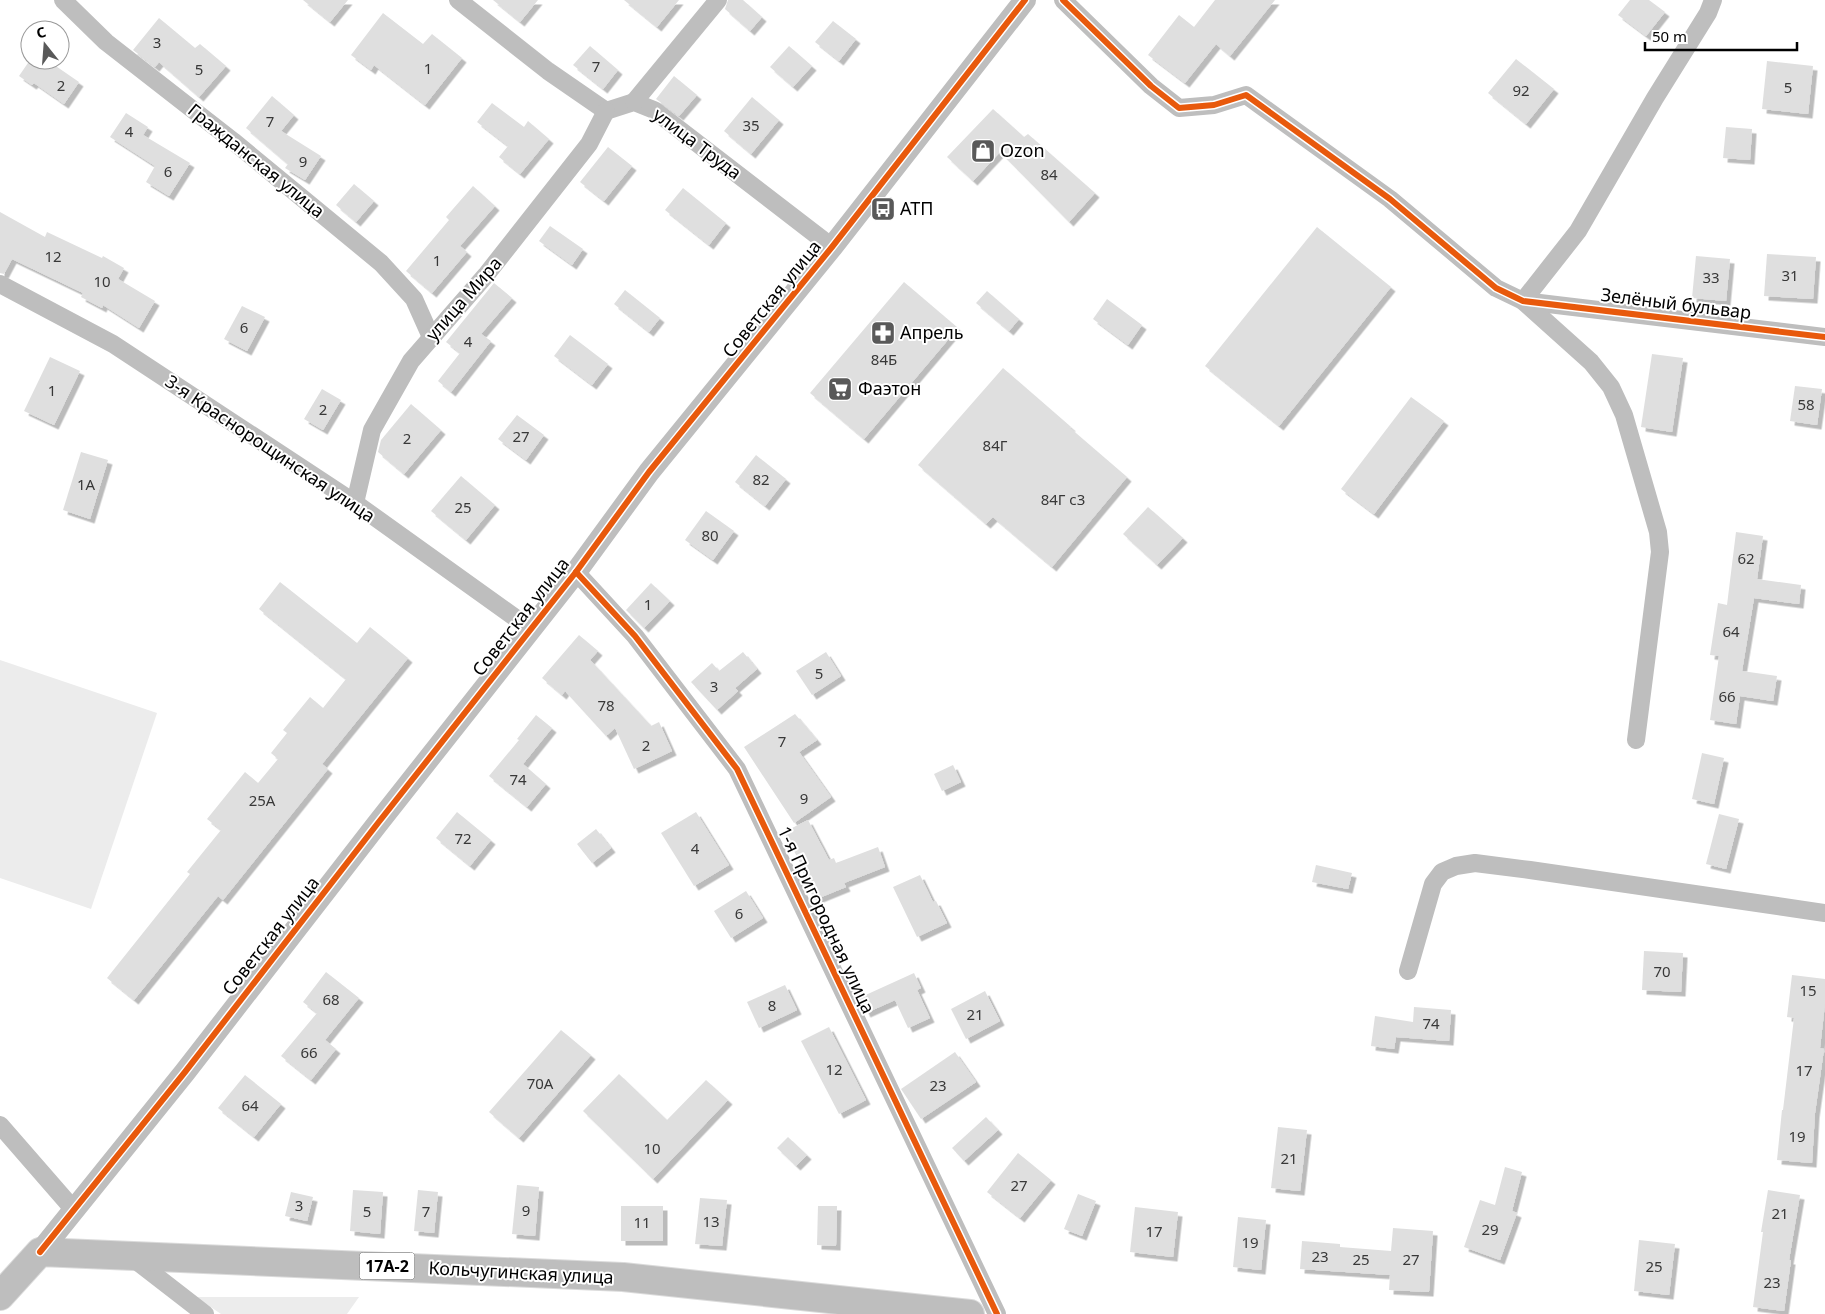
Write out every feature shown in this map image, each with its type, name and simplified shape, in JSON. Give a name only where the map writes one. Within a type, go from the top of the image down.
[{"type":"main road","name":"Кольчугинская улица","points":[[40,1252],[127,1254],[624,1277],[899,1310],[970,1314]]},
{"type":"main road","name":"Советская улица","points":[[0,1296],[40,1252]]},
{"type":"street","name":"Гражданская улица","points":[[63,0],[106,42],[233,140],[381,263],[414,299],[431,337]]},
{"type":"street","points":[[458,0],[548,71],[606,111]]},
{"type":"street","points":[[634,102],[718,0]]},
{"type":"street","name":"Советская улица","points":[[40,1252],[191,1065],[378,823],[576,572],[649,472],[832,247],[1025,0]]},
{"type":"street","points":[[1064,0],[1151,86],[1179,108],[1214,105],[1246,95],[1390,199],[1496,288],[1522,301],[1591,362],[1611,387],[1624,415],[1658,532],[1660,552],[1636,740]]},
{"type":"street","points":[[1522,301],[1578,231],[1655,98],[1708,13],[1713,0]]},
{"type":"street","name":"улица Труда","points":[[606,111],[634,102],[654,110],[832,247]]},
{"type":"street","name":"улица Мира","points":[[354,503],[372,430],[410,361],[486,276],[589,144],[606,111]]},
{"type":"street","name":"3-я Краснорощинская улица","points":[[0,284],[113,344],[354,503],[531,629]]},
{"type":"street","name":"Зелёный бульвар","points":[[1522,301],[1825,337]]},
{"type":"street","name":"1-я Пригородная улица","points":[[576,572],[635,636],[737,769],[998,1314]]},
{"type":"street","points":[[1408,971],[1433,884],[1442,872],[1456,866],[1475,864],[1530,870],[1825,913]]},
{"type":"street","points":[[0,1125],[74,1210]]},
{"type":"street","points":[[127,1254],[205,1314]]},
{"type":"shaded area","points":[[0,660],[157,713],[91,909],[0,878]]},
{"type":"shaded area","points":[[196,1297],[359,1297],[347,1314],[221,1314]]},
{"type":"building","points":[[303,0],[348,0],[330,22]]},
{"type":"building","points":[[493,0],[538,0],[520,22]]},
{"type":"building","points":[[624,0],[679,0],[657,27]]},
{"type":"building","points":[[728,0],[743,0],[762,17],[750,31],[725,9]]},
{"type":"building","points":[[1215,0],[1275,0],[1230,56],[1216,44],[1185,83],[1148,55],[1179,15],[1194,27]]},
{"type":"building","points":[[1630,0],[1649,0],[1665,12],[1646,36],[1618,15]]},
{"type":"building","points":[[383,13],[423,44],[432,34],[462,58],[425,105],[374,65],[371,70],[351,55]]},
{"type":"building","points":[[159,18],[195,48],[200,44],[226,66],[199,97],[159,62],[155,67],[133,50]]},
{"type":"building","points":[[833,21],[856,39],[839,61],[815,42]]},
{"type":"building","points":[[590,46],[618,70],[603,89],[573,65]]},
{"type":"building","points":[[789,46],[812,66],[793,87],[770,67]]},
{"type":"building","points":[[1516,59],[1554,89],[1526,124],[1488,93]]},
{"type":"building","points":[[1767,61],[1813,66],[1808,114],[1762,109]]},
{"type":"building","points":[[23,70],[62,70],[79,82],[64,104],[34,83],[32,85],[19,76]]},
{"type":"building","points":[[674,76],[697,95],[679,116],[656,99]]},
{"type":"building","points":[[272,96],[294,115],[281,131],[321,156],[305,180],[285,168],[288,164],[246,128]]},
{"type":"building","points":[[752,97],[779,120],[751,154],[724,131]]},
{"type":"building","points":[[492,103],[524,127],[528,121],[549,139],[520,174],[499,157],[508,146],[477,122]]},
{"type":"building","points":[[993,109],[1024,137],[1028,134],[1095,193],[1069,222],[1000,152],[973,181],[947,157]]},
{"type":"building","points":[[126,113],[148,127],[143,135],[190,163],[169,196],[146,182],[155,166],[110,137]]},
{"type":"building","points":[[1726,127],[1752,129],[1750,160],[1723,158]]},
{"type":"building","points":[[608,147],[632,166],[604,201],[580,182]]},
{"type":"building","points":[[354,184],[374,201],[356,222],[336,205]]},
{"type":"building","points":[[473,186],[495,206],[460,246],[467,252],[432,293],[406,271],[449,220],[446,217]]},
{"type":"building","points":[[683,188],[726,223],[709,245],[665,210]]},
{"type":"building","points":[[0,212],[45,237],[47,232],[102,258],[103,256],[124,268],[118,279],[155,301],[139,328],[103,305],[102,308],[81,297],[83,293],[12,259],[4,274],[0,273]]},
{"type":"building","points":[[550,226],[583,249],[572,265],[539,241]]},
{"type":"building","points":[[1317,227],[1391,287],[1279,426],[1205,366]]},
{"type":"building","points":[[1767,254],[1816,257],[1813,299],[1764,296]]},
{"type":"building","points":[[1696,256],[1730,259],[1726,301],[1692,298]]},
{"type":"building","points":[[904,282],[958,328],[864,439],[810,393]]},
{"type":"building","points":[[494,283],[512,298],[481,334],[491,341],[451,392],[438,381],[460,353],[446,342]]},
{"type":"building","points":[[625,290],[660,318],[649,332],[614,304]]},
{"type":"building","points":[[987,291],[1019,319],[1009,331],[976,303]]},
{"type":"building","points":[[1107,299],[1142,325],[1128,345],[1093,319]]},
{"type":"building","points":[[242,306],[265,317],[247,351],[224,339]]},
{"type":"building","points":[[570,335],[608,364],[592,385],[554,356]]},
{"type":"building","points":[[1652,354],[1683,358],[1672,432],[1641,427]]},
{"type":"building","points":[[50,357],[80,371],[54,425],[24,411]]},
{"type":"building","points":[[1003,368],[1127,477],[1052,567],[993,517],[986,524],[918,465]]},
{"type":"building","points":[[1795,386],[1822,389],[1817,425],[1790,421]]},
{"type":"building","points":[[322,389],[341,400],[323,430],[304,419]]},
{"type":"building","points":[[1411,397],[1444,421],[1374,514],[1341,489]]},
{"type":"building","points":[[411,404],[441,430],[404,474],[378,452],[381,440]]},
{"type":"building","points":[[517,415],[544,435],[526,460],[498,439]]},
{"type":"building","points":[[81,452],[108,460],[90,519],[63,510]]},
{"type":"building","points":[[756,455],[786,479],[765,506],[735,482]]},
{"type":"building","points":[[461,476],[495,505],[466,540],[431,511]]},
{"type":"building","points":[[1148,507],[1183,538],[1157,565],[1123,534]]},
{"type":"building","points":[[706,511],[734,531],[713,560],[685,540]]},
{"type":"building","points":[[1736,532],[1763,536],[1757,579],[1801,585],[1799,604],[1754,598],[1742,671],[1777,676],[1773,701],[1740,696],[1736,724],[1710,720],[1719,656],[1710,655],[1718,603],[1727,605]]},
{"type":"building","points":[[280,582],[357,643],[370,627],[408,658],[322,764],[328,769],[223,900],[218,896],[134,1000],[107,978],[190,874],[187,872],[221,830],[207,819],[245,772],[258,783],[278,759],[271,753],[287,733],[283,730],[310,697],[323,708],[346,679],[259,609]]},
{"type":"building","points":[[651,583],[670,601],[644,628],[626,610]]},
{"type":"building","points":[[579,635],[598,651],[590,660],[651,726],[659,722],[672,751],[634,769],[615,728],[606,736],[565,691],[562,695],[542,678]]},
{"type":"building","points":[[743,652],[757,669],[735,688],[738,691],[717,710],[691,682],[712,663],[719,671]]},
{"type":"building","points":[[826,652],[841,676],[812,695],[796,671]]},
{"type":"building","points":[[795,714],[817,740],[799,752],[831,797],[794,823],[744,747]]},
{"type":"building","points":[[536,715],[552,728],[523,764],[546,784],[527,807],[489,776],[519,740],[517,739]]},
{"type":"building","points":[[1702,753],[1724,758],[1714,804],[1692,799]]},
{"type":"building","points":[[953,765],[961,782],[942,791],[934,774]]},
{"type":"building","points":[[457,812],[491,840],[470,866],[436,838]]},
{"type":"building","points":[[696,812],[729,865],[694,886],[661,833]]},
{"type":"building","points":[[1719,814],[1739,819],[1726,869],[1706,864]]},
{"type":"building","points":[[808,820],[829,860],[834,858],[836,863],[878,847],[885,867],[844,883],[846,887],[814,900],[802,870],[804,870],[784,832]]},
{"type":"building","points":[[596,829],[611,848],[592,863],[577,844]]},
{"type":"building","points":[[1316,865],[1352,873],[1348,889],[1312,882]]},
{"type":"building","points":[[920,875],[933,902],[936,901],[947,923],[917,937],[893,887]]},
{"type":"building","points":[[746,891],[763,918],[731,938],[714,911]]},
{"type":"building","points":[[1644,951],[1683,953],[1681,992],[1642,990]]},
{"type":"building","points":[[326,972],[359,998],[325,1040],[336,1049],[311,1080],[281,1056],[317,1013],[303,1002]]},
{"type":"building","points":[[914,973],[921,988],[917,990],[930,1018],[908,1028],[895,1000],[866,1013],[859,998]]},
{"type":"building","points":[[1792,975],[1825,979],[1825,1004],[1820,1048],[1824,1049],[1815,1113],[1812,1163],[1777,1160],[1794,1018],[1787,1017]]},
{"type":"building","points":[[785,985],[797,1010],[759,1028],[747,1002]]},
{"type":"building","points":[[985,991],[1000,1021],[966,1039],[951,1009]]},
{"type":"building","points":[[1414,1007],[1451,1010],[1449,1041],[1396,1037],[1394,1049],[1371,1046],[1375,1016],[1413,1022]]},
{"type":"building","points":[[829,1027],[866,1100],[839,1114],[801,1041]]},
{"type":"building","points":[[561,1030],[591,1055],[519,1138],[489,1112]]},
{"type":"building","points":[[955,1052],[976,1082],[921,1119],[901,1089]]},
{"type":"building","points":[[619,1074],[667,1120],[706,1080],[728,1100],[653,1179],[583,1111]]},
{"type":"building","points":[[245,1075],[281,1104],[254,1137],[218,1108]]},
{"type":"building","points":[[986,1117],[998,1130],[964,1161],[952,1148]]},
{"type":"building","points":[[1278,1127],[1307,1130],[1300,1191],[1271,1188]]},
{"type":"building","points":[[788,1137],[807,1155],[796,1166],[777,1148]]},
{"type":"building","points":[[1018,1153],[1051,1180],[1020,1218],[987,1192]]},
{"type":"building","points":[[1505,1167],[1522,1172],[1512,1211],[1517,1213],[1500,1260],[1464,1247],[1480,1200],[1495,1205]]},
{"type":"building","points":[[517,1185],[539,1187],[535,1236],[512,1234]]},
{"type":"building","points":[[353,1190],[383,1192],[380,1234],[350,1231]]},
{"type":"building","points":[[418,1190],[438,1192],[434,1233],[414,1231]]},
{"type":"building","points":[[1768,1190],[1800,1195],[1789,1260],[1791,1260],[1784,1311],[1753,1307],[1763,1232],[1761,1232]]},
{"type":"building","points":[[291,1192],[313,1197],[307,1221],[285,1216]]},
{"type":"building","points":[[1078,1194],[1096,1201],[1082,1236],[1064,1229]]},
{"type":"building","points":[[700,1198],[727,1200],[722,1246],[695,1244]]},
{"type":"building","points":[[621,1206],[663,1206],[663,1241],[621,1241]]},
{"type":"building","points":[[818,1206],[837,1206],[836,1246],[817,1245]]},
{"type":"building","points":[[1135,1207],[1178,1212],[1173,1257],[1130,1252]]},
{"type":"building","points":[[1238,1217],[1266,1220],[1261,1270],[1233,1267]]},
{"type":"building","points":[[1393,1228],[1433,1231],[1429,1292],[1389,1290],[1390,1275],[1300,1269],[1302,1241],[1340,1244],[1340,1247],[1391,1251]]},
{"type":"building","points":[[1639,1240],[1675,1244],[1669,1295],[1634,1291]]},
{"type":"cycle path","points":[[40,1252],[185,1072],[576,572],[649,472],[832,247],[1025,0]]},
{"type":"cycle path","points":[[1063,0],[1151,86],[1179,108],[1214,105],[1246,95],[1390,199],[1496,288],[1523,301],[1825,337]]},
{"type":"cycle path","points":[[576,572],[635,636],[737,769],[997,1314]]},
{"type":"place","name":"Ozon","points":[[983,151]]},
{"type":"place","name":"АТП","points":[[883,209]]},
{"type":"place","name":"Апрель","points":[[883,333]]},
{"type":"place","name":"Фаэтон","points":[[840,389]]}]
